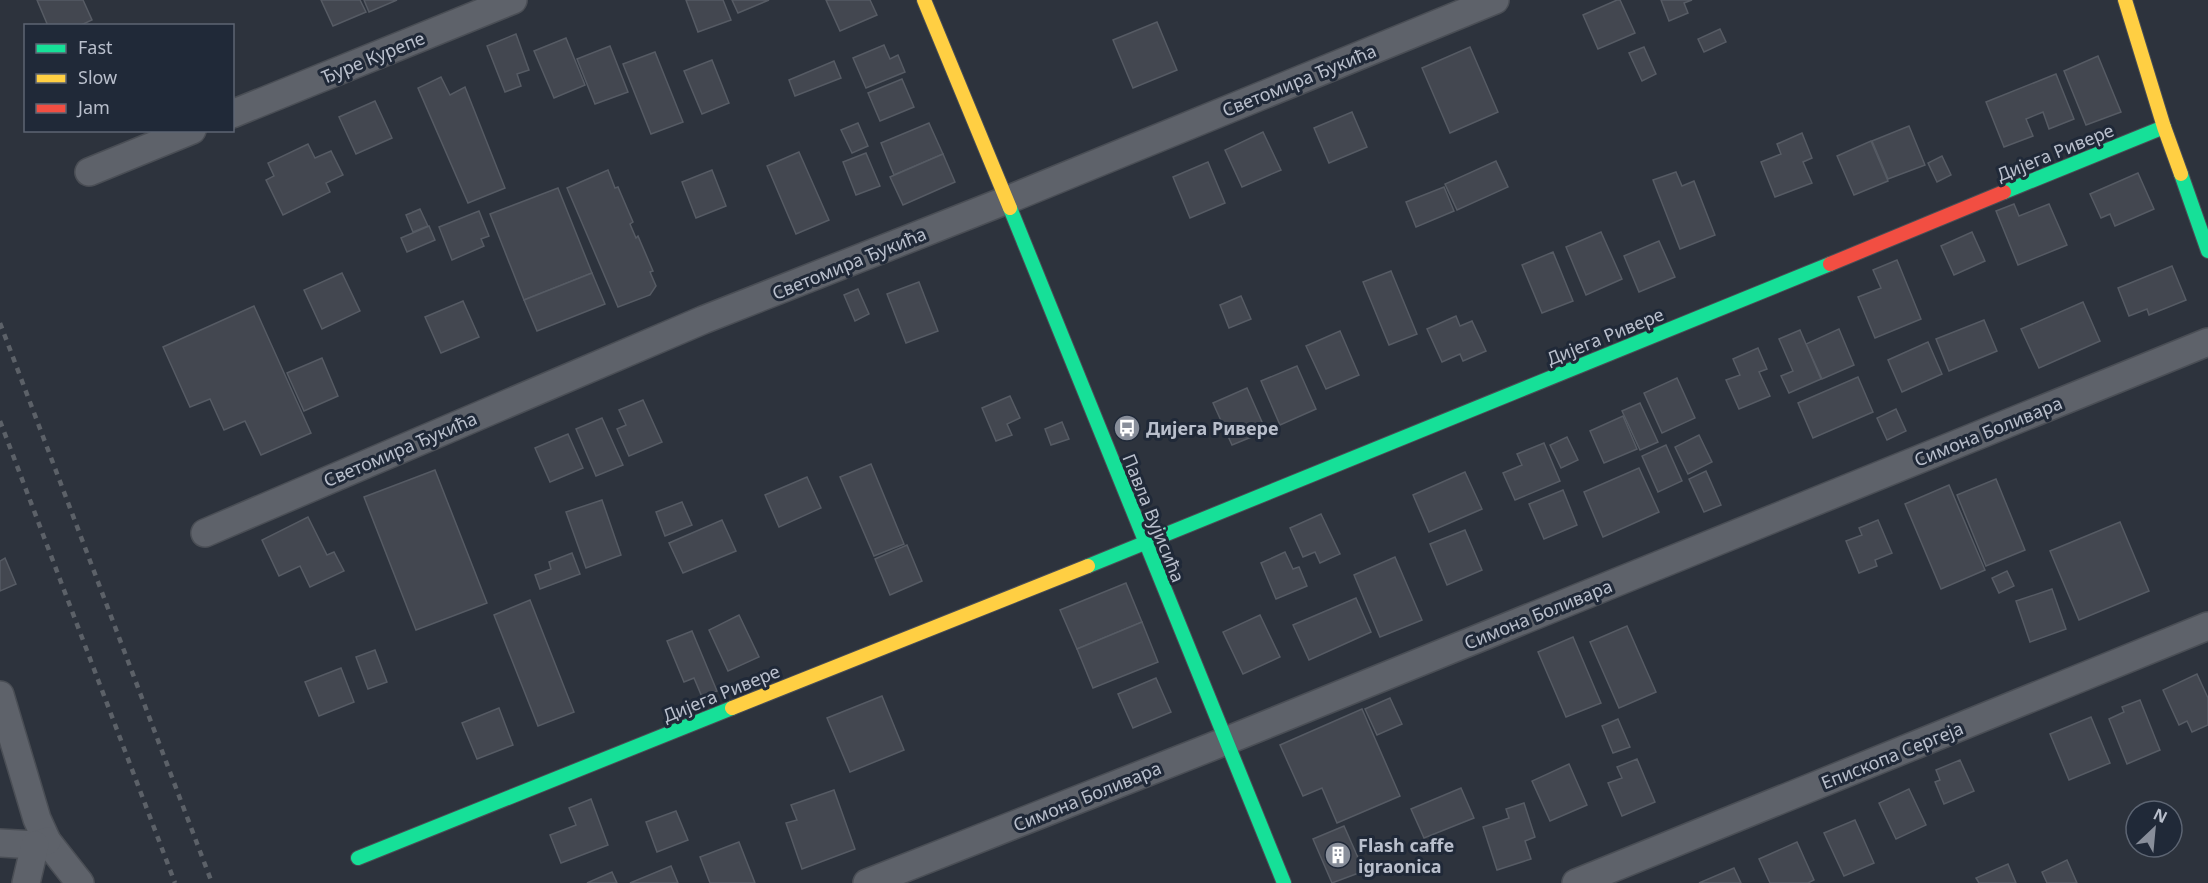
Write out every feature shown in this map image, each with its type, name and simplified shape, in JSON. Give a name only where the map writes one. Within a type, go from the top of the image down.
[{"type":"street","name":"Ђуре Курепе","points":[[234,113],[513,0]]},
{"type":"street","name":"Павла Вујисића","points":[[924,0],[1284,883]]},
{"type":"street","name":"Светомира Ђукића","points":[[205,533],[692,325],[1007,200],[1496,0]]},
{"type":"street","points":[[2125,0],[2164,127],[2208,251]]},
{"type":"street","name":"Дијега Ривере","points":[[358,858],[1145,543],[2164,127]]},
{"type":"street","points":[[89,172],[187,132]]},
{"type":"street","name":"Симона Боливара","points":[[867,883],[1226,741],[2208,342]]},
{"type":"street","name":"Епископа Сергеја","points":[[1576,883],[2208,626]]},
{"type":"street","points":[[0,695],[37,819],[41,843],[26,883]]},
{"type":"street","points":[[0,843],[41,843],[80,883]]},
{"type":"building","points":[[37,0],[83,0],[92,20],[83,24],[47,24]]},
{"type":"building","points":[[321,0],[360,0],[366,12],[333,26]]},
{"type":"building","points":[[364,0],[397,0],[369,12]]},
{"type":"building","points":[[686,0],[723,0],[731,20],[698,32]]},
{"type":"building","points":[[732,0],[769,0],[738,13]]},
{"type":"building","points":[[826,0],[870,0],[877,15],[840,31]]},
{"type":"building","points":[[1620,0],[1635,33],[1598,49],[1583,15]]},
{"type":"building","points":[[1661,0],[1692,0],[1684,3],[1688,13],[1669,21]]},
{"type":"building","points":[[1157,22],[1177,70],[1133,88],[1113,40]]},
{"type":"building","points":[[1720,29],[1726,42],[1704,52],[1698,39]]},
{"type":"building","points":[[516,34],[529,70],[517,74],[521,86],[505,92],[487,46]]},
{"type":"building","points":[[566,38],[585,85],[554,98],[534,51]]},
{"type":"building","points":[[884,45],[890,59],[898,55],[905,72],[866,88],[853,58]]},
{"type":"building","points":[[610,46],[628,92],[595,104],[577,59]]},
{"type":"building","points":[[1470,47],[1498,112],[1450,133],[1422,68]]},
{"type":"building","points":[[1644,47],[1656,74],[1642,81],[1629,53]]},
{"type":"building","points":[[655,52],[683,122],[651,134],[623,64]]},
{"type":"building","points":[[2098,56],[2121,112],[2086,125],[2064,71]]},
{"type":"building","points":[[712,60],[729,103],[702,114],[684,71]]},
{"type":"building","points":[[834,61],[841,78],[795,96],[789,80]]},
{"type":"building","points":[[2056,74],[2074,119],[2049,129],[2043,112],[2026,119],[2033,136],[2004,147],[1986,102]]},
{"type":"building","points":[[441,77],[450,95],[465,87],[505,188],[468,203],[418,88]]},
{"type":"building","points":[[902,79],[914,107],[880,121],[868,93]]},
{"type":"building","points":[[375,101],[392,138],[356,154],[339,117]]},
{"type":"building","points":[[1352,112],[1367,147],[1329,163],[1314,128]]},
{"type":"building","points":[[858,123],[868,146],[852,153],[841,130]]},
{"type":"building","points":[[929,123],[943,154],[894,175],[881,143]]},
{"type":"building","points":[[1909,126],[1925,165],[1888,179],[1872,141]]},
{"type":"building","points":[[1263,132],[1281,170],[1242,187],[1225,150]]},
{"type":"building","points":[[1802,133],[1812,158],[1803,162],[1812,183],[1775,197],[1761,162],[1781,154],[1777,144]]},
{"type":"building","points":[[1871,141],[1888,181],[1854,195],[1837,156]]},
{"type":"building","points":[[308,144],[315,158],[331,151],[343,175],[326,183],[330,192],[283,215],[266,180],[274,176],[268,163]]},
{"type":"building","points":[[799,152],[829,220],[796,234],[767,166]]},
{"type":"building","points":[[866,153],[880,186],[856,195],[843,162]]},
{"type":"building","points":[[943,154],[955,182],[903,205],[890,177]]},
{"type":"building","points":[[1942,156],[1951,175],[1937,182],[1928,163]]},
{"type":"building","points":[[1496,161],[1508,187],[1457,210],[1445,184]]},
{"type":"building","points":[[1208,162],[1225,203],[1190,218],[1173,177]]},
{"type":"building","points":[[608,170],[633,222],[630,224],[636,238],[638,236],[653,271],[650,272],[656,286],[650,295],[618,307],[567,188]]},
{"type":"building","points":[[712,170],[726,206],[696,218],[682,182]]},
{"type":"building","points":[[1676,172],[1682,186],[1694,181],[1715,235],[1680,249],[1653,180]]},
{"type":"building","points":[[2138,173],[2154,209],[2115,226],[2110,214],[2101,218],[2090,194]]},
{"type":"building","points":[[1444,187],[1454,211],[1416,227],[1406,202]]},
{"type":"building","points":[[558,188],[592,273],[524,300],[490,214]]},
{"type":"building","points":[[2014,204],[2019,216],[2049,204],[2067,245],[2018,265],[1996,211]]},
{"type":"building","points":[[420,209],[428,226],[413,232],[406,215]]},
{"type":"building","points":[[479,211],[489,236],[481,239],[484,246],[452,260],[439,227]]},
{"type":"building","points":[[429,226],[435,240],[407,252],[401,238]]},
{"type":"building","points":[[1601,232],[1622,279],[1586,295],[1566,247]]},
{"type":"building","points":[[1972,232],[1985,261],[1954,275],[1941,246]]},
{"type":"building","points":[[1659,241],[1675,277],[1639,292],[1624,256]]},
{"type":"building","points":[[1553,252],[1573,301],[1542,313],[1522,265]]},
{"type":"building","points":[[1897,260],[1921,319],[1875,338],[1858,297],[1881,288],[1873,270]]},
{"type":"building","points":[[2172,266],[2186,300],[2149,315],[2147,309],[2129,316],[2118,288]]},
{"type":"building","points":[[1391,271],[1417,334],[1389,345],[1363,282]]},
{"type":"building","points":[[342,273],[360,311],[322,329],[304,290]]},
{"type":"building","points":[[592,273],[605,304],[537,331],[524,300]]},
{"type":"building","points":[[919,282],[938,331],[906,343],[887,294]]},
{"type":"building","points":[[858,289],[869,314],[855,321],[844,295]]},
{"type":"building","points":[[1241,296],[1251,319],[1229,328],[1220,305]]},
{"type":"building","points":[[463,301],[479,337],[441,353],[425,317]]},
{"type":"building","points":[[2083,302],[2100,341],[2039,368],[2021,329]]},
{"type":"building","points":[[254,306],[311,433],[261,455],[245,421],[224,430],[210,399],[190,407],[163,347]]},
{"type":"building","points":[[1456,316],[1460,326],[1472,321],[1486,351],[1463,361],[1460,354],[1442,362],[1427,329]]},
{"type":"building","points":[[1984,320],[1997,351],[1949,371],[1936,339]]},
{"type":"building","points":[[1839,329],[1854,365],[1822,379],[1806,344]]},
{"type":"building","points":[[1800,330],[1821,379],[1789,393],[1781,376],[1793,371],[1779,339]]},
{"type":"building","points":[[1340,331],[1359,375],[1326,389],[1306,346]]},
{"type":"building","points":[[1928,342],[1942,374],[1902,392],[1888,360]]},
{"type":"building","points":[[1758,348],[1767,369],[1759,372],[1770,396],[1739,409],[1726,380],[1740,375],[1733,359]]},
{"type":"building","points":[[322,358],[338,396],[304,411],[287,373]]},
{"type":"building","points":[[1297,366],[1316,409],[1280,425],[1261,381]]},
{"type":"building","points":[[1858,377],[1873,412],[1813,438],[1798,403]]},
{"type":"building","points":[[1677,378],[1695,418],[1662,433],[1644,393]]},
{"type":"building","points":[[1247,388],[1266,431],[1232,445],[1213,403]]},
{"type":"building","points":[[1010,396],[1020,418],[1007,424],[1012,435],[996,441],[982,408]]},
{"type":"building","points":[[643,400],[662,442],[629,456],[617,429],[626,425],[619,410]]},
{"type":"building","points":[[1640,403],[1658,442],[1640,450],[1622,411]]},
{"type":"building","points":[[1896,409],[1906,431],[1887,440],[1877,418]]},
{"type":"building","points":[[1623,416],[1637,449],[1604,463],[1590,431]]},
{"type":"building","points":[[602,418],[623,465],[596,476],[576,429]]},
{"type":"building","points":[[1062,422],[1069,439],[1051,445],[1045,429]]},
{"type":"building","points":[[568,434],[583,468],[550,482],[535,448]]},
{"type":"building","points":[[1699,435],[1712,462],[1688,474],[1675,447]]},
{"type":"building","points":[[1567,437],[1578,460],[1561,468],[1550,445]]},
{"type":"building","points":[[1544,443],[1560,481],[1515,500],[1503,473],[1522,465],[1517,454]]},
{"type":"building","points":[[1666,445],[1682,481],[1658,492],[1642,456]]},
{"type":"building","points":[[871,464],[904,544],[874,556],[840,477]]},
{"type":"building","points":[[1639,468],[1659,512],[1603,537],[1584,492]]},
{"type":"building","points":[[435,470],[487,603],[416,630],[364,497]]},
{"type":"building","points":[[1706,471],[1721,505],[1704,512],[1689,479]]},
{"type":"building","points":[[1465,472],[1482,509],[1429,532],[1413,495]]},
{"type":"building","points":[[807,477],[821,508],[779,527],[765,495]]},
{"type":"building","points":[[1996,479],[2025,550],[1986,566],[1957,495]]},
{"type":"building","points":[[1949,485],[1985,570],[1941,589],[1905,504]]},
{"type":"building","points":[[1563,490],[1577,525],[1544,539],[1529,504]]},
{"type":"building","points":[[602,500],[621,555],[586,568],[566,512]]},
{"type":"building","points":[[682,502],[692,525],[665,536],[656,512]]},
{"type":"building","points":[[1321,514],[1340,554],[1320,563],[1315,552],[1303,557],[1290,528]]},
{"type":"building","points":[[308,517],[327,555],[334,552],[344,571],[310,587],[300,566],[279,576],[262,540]]},
{"type":"building","points":[[722,520],[736,551],[683,573],[669,543]]},
{"type":"building","points":[[1878,520],[1892,553],[1875,560],[1877,566],[1859,573],[1846,541],[1862,535],[1859,528]]},
{"type":"building","points":[[2120,522],[2149,591],[2079,620],[2050,551]]},
{"type":"building","points":[[1465,530],[1482,570],[1447,585],[1430,544]]},
{"type":"building","points":[[907,545],[922,581],[890,595],[875,559]]},
{"type":"building","points":[[1285,552],[1293,569],[1299,567],[1307,586],[1276,599],[1261,563]]},
{"type":"building","points":[[572,553],[580,574],[540,589],[535,575],[551,569],[549,562]]},
{"type":"building","points":[[1395,557],[1422,620],[1380,637],[1354,575]]},
{"type":"building","points":[[5,558],[16,584],[0,591],[0,561]]},
{"type":"building","points":[[2007,571],[2014,586],[1999,593],[1992,578]]},
{"type":"building","points":[[1126,583],[1142,622],[1077,649],[1060,610]]},
{"type":"building","points":[[2052,589],[2066,629],[2030,642],[2016,601]]},
{"type":"building","points":[[1356,598],[1371,632],[1309,660],[1293,625]]},
{"type":"building","points":[[530,600],[574,712],[538,726],[494,615]]},
{"type":"building","points":[[739,615],[759,657],[728,671],[709,630]]},
{"type":"building","points":[[1260,615],[1280,657],[1243,674],[1223,632]]},
{"type":"building","points":[[1142,622],[1158,662],[1093,688],[1077,649]]},
{"type":"building","points":[[1627,626],[1656,692],[1619,708],[1590,642]]},
{"type":"building","points":[[692,631],[717,691],[702,697],[694,678],[684,682],[667,641]]},
{"type":"building","points":[[1573,637],[1601,703],[1566,717],[1538,652]]},
{"type":"building","points":[[375,650],[387,682],[368,689],[356,657]]},
{"type":"building","points":[[341,668],[354,702],[319,716],[305,682]]},
{"type":"building","points":[[2197,674],[2208,698],[2208,725],[2192,732],[2187,721],[2179,725],[2163,690]]},
{"type":"building","points":[[1156,678],[1171,712],[1133,728],[1118,694]]},
{"type":"building","points":[[882,696],[904,750],[850,772],[827,718]]},
{"type":"building","points":[[1390,698],[1402,724],[1377,735],[1365,709]]},
{"type":"building","points":[[2140,700],[2160,750],[2127,764],[2109,719],[2124,712],[2122,707]]},
{"type":"building","points":[[499,708],[513,745],[477,759],[462,723]]},
{"type":"building","points":[[1362,709],[1400,796],[1337,823],[1322,788],[1303,796],[1280,745]]},
{"type":"building","points":[[2091,717],[2110,763],[2069,780],[2050,734]]},
{"type":"building","points":[[1618,719],[1630,747],[1613,753],[1602,726]]},
{"type":"building","points":[[1637,759],[1655,802],[1622,816],[1608,783],[1622,778],[1617,767]]},
{"type":"building","points":[[1960,760],[1974,791],[1944,804],[1935,782],[1940,780],[1936,770]]},
{"type":"building","points":[[1569,764],[1587,805],[1550,821],[1532,781]]},
{"type":"building","points":[[1461,788],[1474,818],[1424,838],[1411,809]]},
{"type":"building","points":[[1909,789],[1926,825],[1896,839],[1879,803]]},
{"type":"building","points":[[834,790],[855,849],[802,869],[786,823],[797,820],[791,805]]},
{"type":"building","points":[[591,799],[608,845],[561,863],[550,835],[576,825],[569,808]]},
{"type":"building","points":[[1524,803],[1535,837],[1525,841],[1531,859],[1497,870],[1483,827],[1509,818],[1506,809]]},
{"type":"building","points":[[676,811],[688,840],[657,852],[646,822]]},
{"type":"building","points":[[1855,820],[1874,863],[1844,876],[1824,833]]},
{"type":"building","name":"Flash caffe igraonica","points":[[1344,826],[1364,871],[1332,883],[1313,839]]},
{"type":"building","points":[[739,842],[755,883],[710,883],[700,857]]},
{"type":"building","points":[[1797,842],[1814,880],[1808,883],[1770,883],[1759,859]]},
{"type":"building","points":[[2067,860],[2077,883],[2047,883],[2042,872]]},
{"type":"building","points":[[2008,864],[2016,883],[1979,883],[1976,878]]},
{"type":"building","points":[[671,866],[678,883],[630,883]]},
{"type":"building","points":[[1734,868],[1741,883],[1699,883]]},
{"type":"building","points":[[612,872],[617,883],[587,883]]},
{"type":"railway","points":[[0,323],[212,883]]},
{"type":"railway","points":[[0,421],[175,883]]},
{"type":"traffic: fast","points":[[2004,192],[2164,127]]},
{"type":"traffic: fast","points":[[2181,174],[2208,251]]},
{"type":"traffic: fast","points":[[1010,208],[1284,883]]},
{"type":"traffic: fast","points":[[1088,566],[1830,264]]},
{"type":"traffic: fast","points":[[358,858],[732,708]]},
{"type":"traffic: slow","points":[[924,0],[1010,208]]},
{"type":"traffic: slow","points":[[2125,0],[2181,174]]},
{"type":"traffic: slow","points":[[732,708],[1088,566]]},
{"type":"traffic: jam","points":[[1830,264],[2004,192]]},
{"type":"place","name":"Дијега Ривере","points":[[1127,428]]},
{"type":"place","name":"Flash caffe igraonica","points":[[1338,855]]}]
